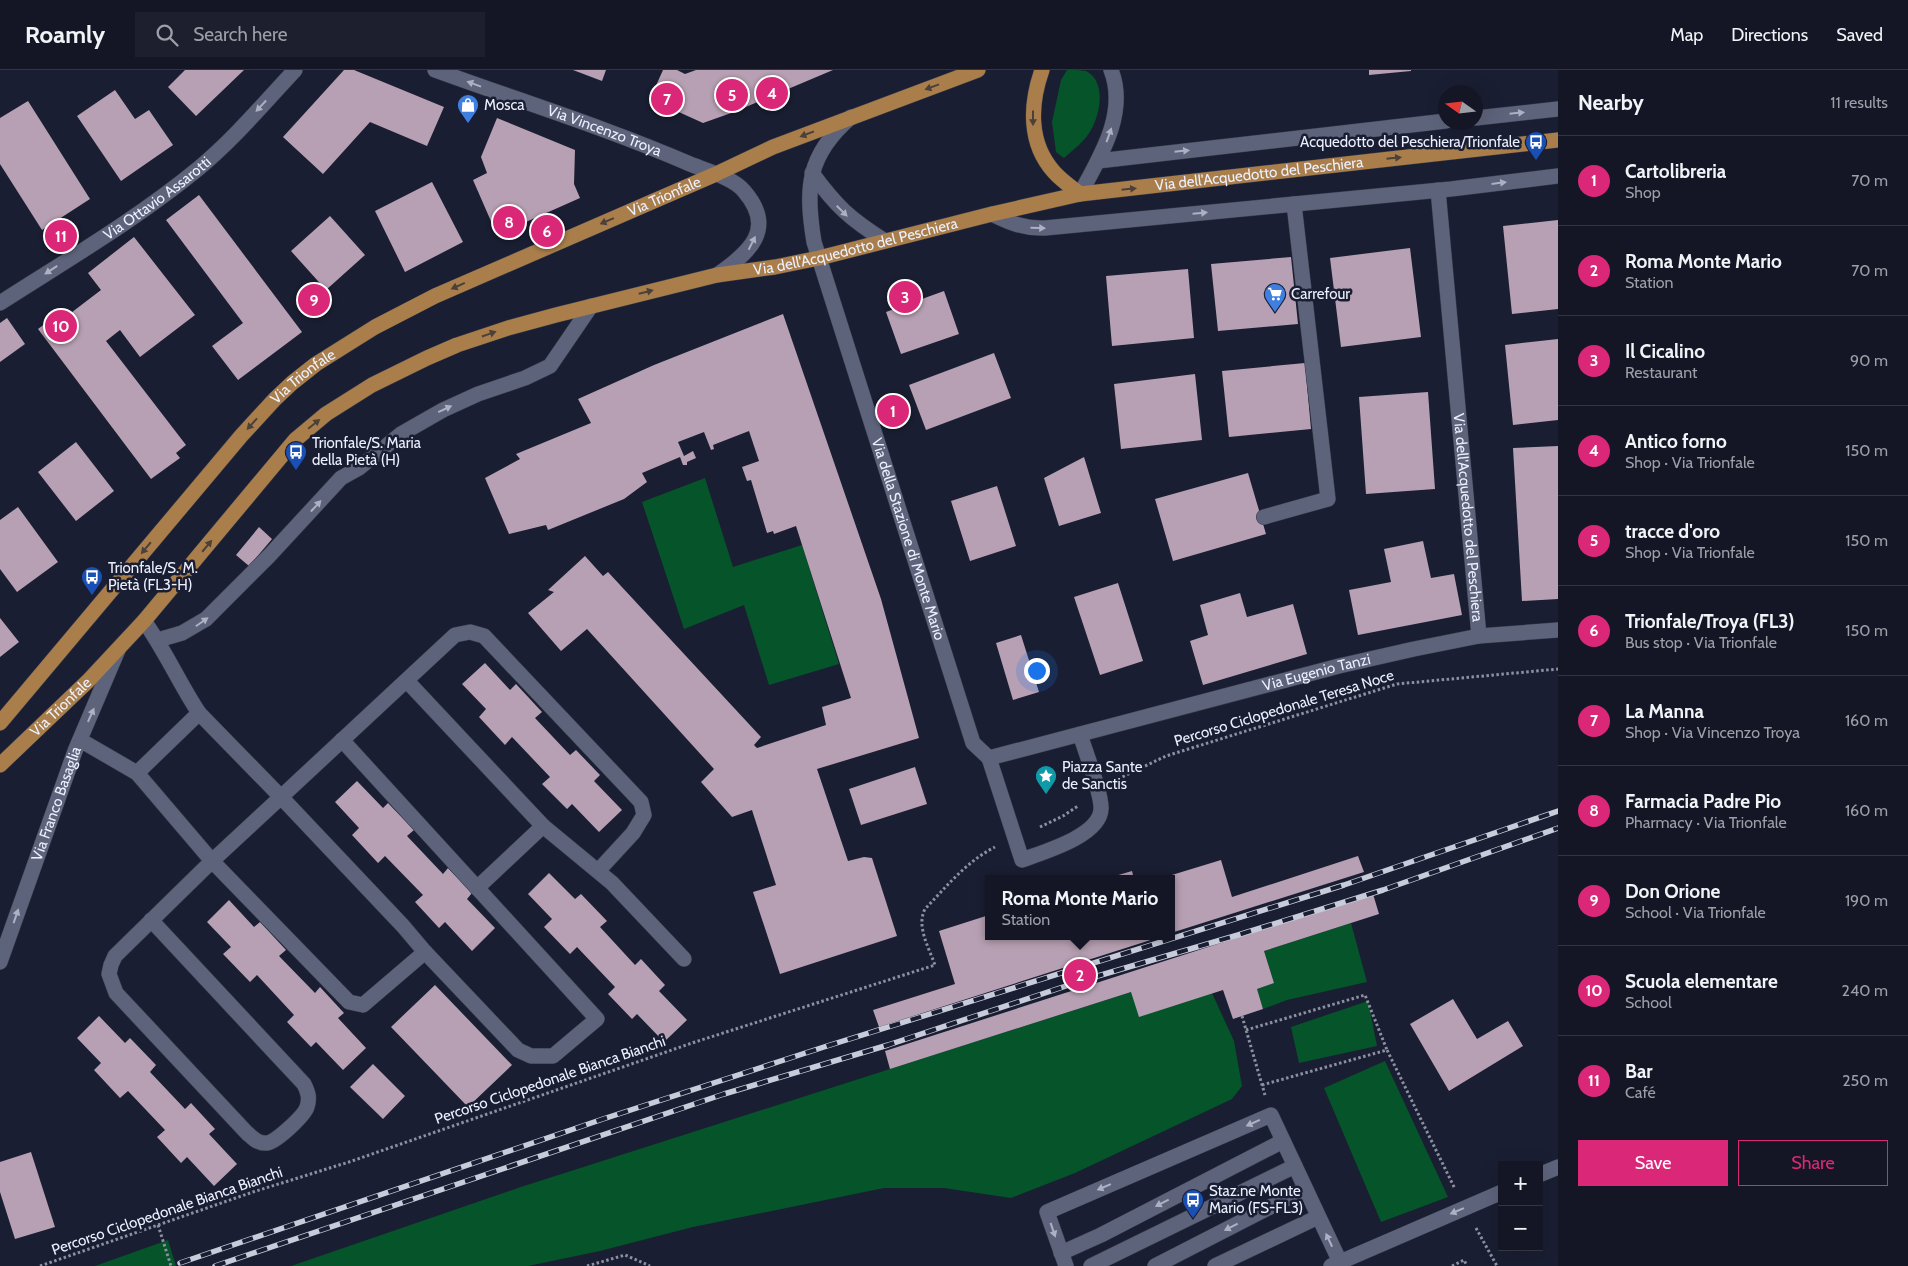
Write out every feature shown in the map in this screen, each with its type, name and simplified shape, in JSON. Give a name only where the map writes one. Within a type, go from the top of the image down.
[{"type":"main road","name":"Via Trionfale","points":[[0,723],[241,436],[275,399],[305,373],[375,327],[435,296],[716,174],[773,147],[978,70]]},
{"type":"main road","points":[[1042,70],[1034,101],[1035,138],[1042,155],[1054,172],[1080,194]]},
{"type":"main road","name":"Via dell'Acquedotto del Peschiera","points":[[717,275],[775,267],[819,258],[992,214],[1080,194],[1558,140]]},
{"type":"main road","name":"Via Trionfale","points":[[0,765],[118,649],[144,621],[295,440],[326,414],[372,385],[450,348],[508,328],[717,275]]},
{"type":"street","name":"Via Ottavio Assarotti","points":[[0,303],[133,216],[186,178],[220,148],[294,70]]},
{"type":"street","name":"Via Vincenzo Troya","points":[[435,70],[656,149],[716,174]]},
{"type":"street","points":[[1080,194],[1098,161],[1114,120],[1118,94],[1111,70]]},
{"type":"street","points":[[1483,117],[1558,109]]},
{"type":"street","name":"Via Trionfale","points":[[819,258],[814,242],[810,205],[812,173],[829,138],[852,116]]},
{"type":"street","name":"Via dell'Acquedotto del Peschiera","points":[[1098,161],[1438,122]]},
{"type":"street","points":[[812,173],[833,201],[849,217],[885,241]]},
{"type":"street","name":"Via Trionfale","points":[[716,174],[743,188],[756,211],[758,221],[757,234],[752,246],[739,260],[717,275]]},
{"type":"street","points":[[992,214],[1012,224],[1045,228],[1438,190],[1558,176]]},
{"type":"street","name":"Via dell'Acquedotto del Peschiera","points":[[1438,190],[1479,636]]},
{"type":"street","points":[[1264,516],[1328,499],[1294,204]]},
{"type":"street","name":"Via della Stazione di Monte Mario","points":[[819,258],[973,743],[989,758]]},
{"type":"street","points":[[158,640],[182,633],[206,620],[269,556],[341,478],[359,468],[401,434],[430,416],[457,403],[525,378],[550,366],[591,306]]},
{"type":"street","points":[[144,621],[158,640],[200,713],[518,1050],[531,1056],[553,1056],[597,1018],[342,740]]},
{"type":"street","name":"Via Eugenio Tanzi","points":[[1080,734],[1339,666],[1479,636],[1558,630]]},
{"type":"street","points":[[151,920],[304,1084],[309,1093],[307,1108],[303,1114],[273,1141],[259,1142],[247,1132],[116,993],[109,974],[111,965],[115,956],[151,920],[212,861],[406,680],[455,635],[470,632],[484,636],[641,802],[644,815],[633,833],[598,871]]},
{"type":"street","name":"Via Franco Basaglia","points":[[0,962],[80,740],[118,649]]},
{"type":"street","points":[[406,680],[543,826],[612,883],[684,959]]},
{"type":"street","points":[[137,773],[200,713]]},
{"type":"street","points":[[1080,734],[1101,808],[1100,814],[1077,839],[1022,860],[989,758],[1080,734]]},
{"type":"street","points":[[80,740],[137,773],[212,861],[349,1002],[363,1005],[425,952]]},
{"type":"street","points":[[477,888],[543,826]]},
{"type":"street","points":[[1283,1141],[1101,1235],[1063,1260],[1047,1212],[1271,1115],[1295,1166],[1318,1217],[1335,1264],[1498,1194]]},
{"type":"street","points":[[1092,1266],[1295,1166]]},
{"type":"street","points":[[1543,1174],[1558,1167]]},
{"type":"street","points":[[1154,1266],[1305,1189]]},
{"type":"street","points":[[1215,1266],[1318,1217]]},
{"type":"path","name":"Percorso Ciclopedonale Teresa Noce","points":[[1064,816],[1116,780],[1166,756],[1397,684],[1558,670]]},
{"type":"path","name":"Percorso Ciclopedonale Bianca Bianchi","points":[[40,1266],[349,1162],[692,1043],[935,965],[922,927],[923,913],[960,873],[985,852]]},
{"type":"path","points":[[1246,1030],[1365,995],[1387,1050],[1456,1189]]},
{"type":"path","points":[[1242,1016],[1271,1115]]},
{"type":"path","points":[[1262,1085],[1387,1050]]},
{"type":"path","points":[[1472,1220],[1496,1266]]},
{"type":"path","points":[[158,1225],[172,1266]]},
{"type":"path","points":[[587,1266],[625,1255],[650,1266]]},
{"type":"path","points":[[1452,1266],[1464,1260],[1467,1266]]},
{"type":"green space","points":[[1067,70],[1086,71],[1093,76],[1097,83],[1100,99],[1097,116],[1091,130],[1082,142],[1064,158],[1056,152],[1052,122],[1061,80]]},
{"type":"green space","points":[[705,478],[733,567],[802,545],[839,664],[769,685],[744,605],[684,629],[642,502]]},
{"type":"green space","points":[[1351,923],[1367,982],[1287,1000],[1263,1009],[1257,989],[1274,983],[1264,951]]},
{"type":"green space","points":[[1131,992],[1212,993],[1234,1041],[1242,1086],[1232,1099],[1075,1173],[1011,1198],[944,1188],[884,1188],[693,1227],[600,1251],[528,1266],[291,1266],[524,1186]]},
{"type":"green space","points":[[1368,1001],[1377,1046],[1299,1063],[1291,1027]]},
{"type":"green space","points":[[1385,1061],[1448,1197],[1381,1222],[1324,1088]]},
{"type":"green space","points":[[168,1240],[176,1266],[95,1266]]},
{"type":"building","points":[[185,70],[244,70],[196,116],[168,87]]},
{"type":"building","points":[[344,70],[354,70],[444,107],[427,146],[370,122],[323,174],[283,137]]},
{"type":"building","points":[[573,70],[606,70],[602,81]]},
{"type":"building","points":[[663,70],[677,70],[685,74],[696,70],[833,70],[734,112],[703,123],[650,99]]},
{"type":"building","points":[[1369,70],[1411,70],[1411,71],[1369,75]]},
{"type":"building","points":[[115,90],[135,119],[149,110],[173,145],[121,181],[77,116]]},
{"type":"building","points":[[28,101],[90,199],[42,230],[0,164],[0,118]]},
{"type":"building","points":[[497,118],[575,150],[574,184],[580,198],[497,235],[473,180],[487,173],[481,157]]},
{"type":"building","points":[[432,182],[463,242],[405,272],[375,211]]},
{"type":"building","points":[[199,195],[302,332],[238,380],[212,346],[243,323],[166,220]]},
{"type":"building","points":[[330,216],[365,255],[326,290],[291,251]]},
{"type":"building","points":[[1558,220],[1558,309],[1512,314],[1503,226]]},
{"type":"building","points":[[134,237],[195,315],[140,357],[120,330],[106,341],[186,445],[176,453],[180,458],[151,479],[38,329],[59,313],[63,319],[101,290],[88,273]]},
{"type":"building","points":[[1410,248],[1421,337],[1341,347],[1330,258]]},
{"type":"building","points":[[1291,257],[1298,324],[1218,331],[1211,264]]},
{"type":"building","points":[[1188,269],[1194,338],[1112,346],[1106,276]]},
{"type":"building","points":[[944,291],[959,334],[901,354],[886,312]]},
{"type":"building","points":[[783,314],[881,599],[919,738],[817,769],[848,861],[864,857],[872,858],[897,936],[780,974],[753,892],[776,885],[752,810],[732,817],[701,782],[714,769],[587,629],[561,651],[528,613],[554,592],[548,590],[585,556],[603,576],[608,572],[761,737],[754,745],[757,748],[826,725],[822,707],[851,698],[796,526],[774,534],[773,531],[767,533],[751,480],[747,481],[742,467],[759,461],[749,431],[713,445],[714,449],[711,450],[704,432],[678,442],[684,456],[693,451],[696,458],[687,462],[687,465],[683,465],[680,457],[642,473],[647,482],[624,499],[548,530],[546,525],[509,534],[485,478],[520,459],[516,454],[591,423],[578,399],[654,365]]},
{"type":"building","points":[[7,318],[25,344],[0,362],[0,323]]},
{"type":"building","points":[[1558,339],[1558,420],[1513,425],[1505,345]]},
{"type":"building","points":[[994,353],[1011,398],[926,430],[909,385]]},
{"type":"building","points":[[1305,363],[1311,429],[1229,437],[1222,371]]},
{"type":"building","points":[[1195,374],[1202,440],[1121,449],[1114,384]]},
{"type":"building","points":[[1428,392],[1435,489],[1366,494],[1359,397]]},
{"type":"building","points":[[76,442],[114,491],[76,521],[38,472]]},
{"type":"building","points":[[1558,446],[1558,599],[1522,601],[1513,448]]},
{"type":"building","points":[[1084,457],[1101,513],[1059,526],[1044,478]]},
{"type":"building","points":[[1248,473],[1266,534],[1173,561],[1155,499]]},
{"type":"building","points":[[997,486],[1016,546],[970,561],[951,501]]},
{"type":"building","points":[[18,507],[58,562],[17,592],[0,569],[0,520]]},
{"type":"building","points":[[259,527],[272,539],[249,566],[236,555]]},
{"type":"building","points":[[1423,541],[1431,578],[1454,574],[1462,615],[1358,635],[1349,590],[1391,582],[1384,549]]},
{"type":"building","points":[[1118,583],[1143,661],[1100,675],[1074,597]]},
{"type":"building","points":[[1240,593],[1247,617],[1293,604],[1307,654],[1203,685],[1190,641],[1208,635],[1200,605]]},
{"type":"building","points":[[0,618],[19,642],[0,657]]},
{"type":"building","points":[[1021,635],[1039,692],[1013,700],[996,643]]},
{"type":"building","points":[[485,663],[510,690],[516,684],[542,712],[535,718],[570,755],[576,750],[600,775],[594,781],[622,810],[599,832],[572,804],[567,809],[542,784],[550,777],[512,737],[505,745],[479,717],[486,709],[462,684]]},
{"type":"building","points":[[915,767],[927,804],[861,825],[849,789]]},
{"type":"building","points":[[357,781],[383,808],[388,803],[414,830],[407,836],[443,874],[448,868],[472,893],[467,899],[495,928],[472,951],[445,922],[439,928],[415,902],[423,895],[385,856],[378,863],[352,835],[359,828],[335,802]]},
{"type":"building","points":[[1358,856],[1364,872],[1175,932],[1175,875],[1172,875],[1221,860],[1232,897]]},
{"type":"building","points":[[1132,871],[1133,875],[1118,875]]},
{"type":"building","points":[[549,873],[575,899],[581,894],[607,921],[600,927],[635,965],[641,959],[665,985],[659,991],[687,1020],[664,1042],[637,1014],[632,1019],[608,994],[615,987],[577,947],[570,954],[544,927],[552,919],[528,894]]},
{"type":"building","points":[[1373,894],[1379,914],[1264,951],[1274,983],[1257,989],[1263,1009],[1233,1019],[1223,990],[1139,1017],[1131,992],[890,1069],[885,1051]]},
{"type":"building","points":[[229,900],[254,927],[260,922],[286,950],[279,956],[315,993],[320,987],[344,1013],[338,1018],[366,1048],[343,1070],[316,1042],[311,1047],[287,1022],[294,1015],[257,975],[250,982],[223,954],[231,947],[207,922]]},
{"type":"building","points":[[985,916],[985,940],[1151,940],[879,1027],[873,1010],[955,984],[939,931]]},
{"type":"building","points":[[435,985],[512,1065],[468,1107],[391,1027]]},
{"type":"building","points":[[1453,999],[1477,1039],[1508,1021],[1523,1046],[1449,1091],[1410,1024]]},
{"type":"building","points":[[99,1016],[125,1043],[130,1038],[156,1065],[150,1072],[185,1109],[191,1103],[215,1129],[209,1134],[237,1164],[214,1186],[187,1157],[181,1163],[157,1137],[165,1130],[128,1091],[120,1098],[94,1070],[101,1063],[77,1038]]},
{"type":"building","points":[[373,1064],[405,1096],[383,1119],[350,1087]]},
{"type":"building","points":[[31,1152],[55,1227],[15,1239],[0,1192],[0,1162]]},
{"type":"railway","points":[[1175,938],[1344,885],[1558,811]]},
{"type":"railway","points":[[215,1266],[724,1094],[888,1045],[1084,980],[1383,890],[1558,828]]},
{"type":"railway","points":[[180,1263],[603,1119],[827,1046],[1167,940]]},
{"type":"place","name":"Antico forno","points":[[772,93]]},
{"type":"place","name":"tracce d'oro","points":[[732,95]]},
{"type":"place","name":"La Manna","points":[[667,99]]},
{"type":"place","name":"Mosca","points":[[468,124]]},
{"type":"place","name":"Acquedotto del Peschiera/Trionfale","points":[[1536,161]]},
{"type":"place","name":"Farmacia Padre Pio","points":[[509,222]]},
{"type":"place","name":"Trionfale/Troya (FL3)","points":[[547,231]]},
{"type":"place","name":"Bar","points":[[61,236]]},
{"type":"place","name":"Il Cicalino","points":[[905,297]]},
{"type":"place","name":"Don Orione","points":[[314,300]]},
{"type":"place","name":"Carrefour","points":[[1275,313]]},
{"type":"place","name":"Scuola elementare","points":[[61,326]]},
{"type":"place","name":"Cartolibreria","points":[[893,411]]},
{"type":"place","name":"Trionfale/S. Maria della Pietà (H)","points":[[296,471]]},
{"type":"place","name":"Trionfale/S. M. Pietà (FL3-H)","points":[[92,596]]},
{"type":"place","name":"Piazza Sante de Sanctis","points":[[1046,795]]},
{"type":"place","name":"Roma Monte Mario","points":[[1080,975]]},
{"type":"place","name":"Staz.ne Monte Mario (FS-FL3)","points":[[1193,1219]]}]
